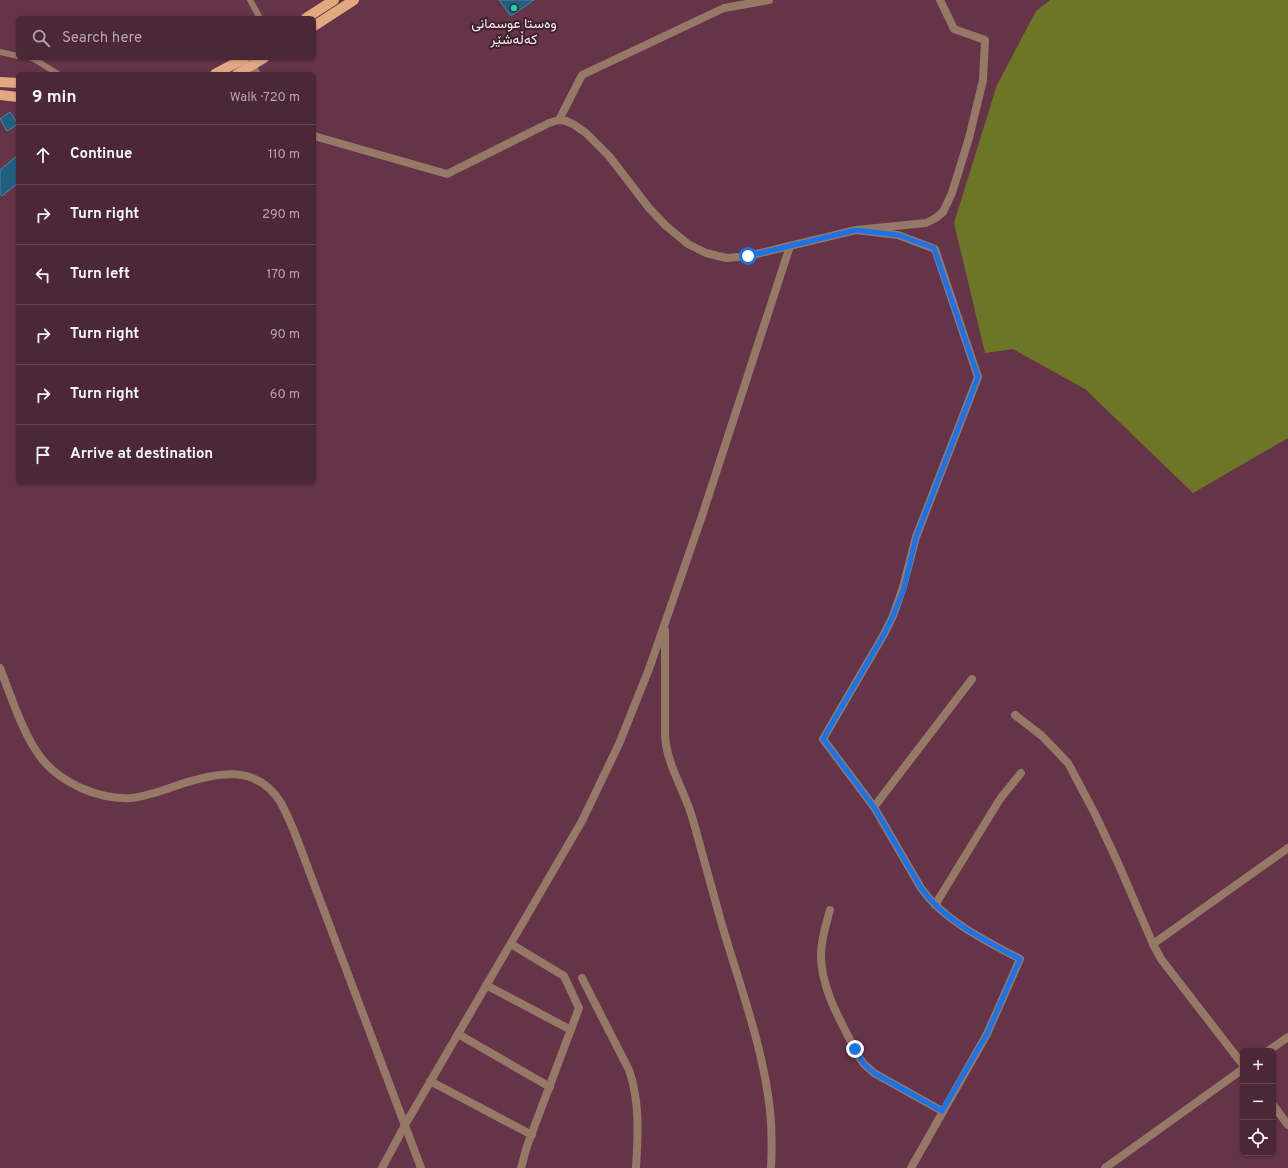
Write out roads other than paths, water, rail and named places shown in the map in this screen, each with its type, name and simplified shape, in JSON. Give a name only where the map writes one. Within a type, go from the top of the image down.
[{"type":"main road","points":[[309,16],[334,0]]},
{"type":"main road","points":[[316,25],[354,0]]},
{"type":"main road","points":[[240,72],[261,60]]},
{"type":"main road","points":[[223,72],[251,66]]},
{"type":"main road","points":[[16,83],[2,82],[2,96],[16,97]]},
{"type":"street","points":[[559,120],[582,75],[724,8],[769,0]]},
{"type":"street","points":[[316,137],[447,174],[542,126],[559,120],[570,123],[586,133],[609,156],[649,208],[679,238],[706,253],[727,258],[748,256],[856,230],[926,223],[936,218],[943,212],[952,194],[969,138],[981,87],[985,40],[954,29],[940,0]]},
{"type":"street","points":[[856,230],[898,235],[934,248],[978,377],[916,537],[904,588],[893,616],[883,636],[823,739],[874,807],[921,888],[935,905],[976,934],[1020,959],[987,1034],[911,1168]]},
{"type":"street","points":[[382,1168],[430,1081],[582,821],[619,744],[649,669],[665,623],[790,246]]},
{"type":"street","points":[[665,623],[666,748],[673,771],[692,815],[722,924],[749,1013],[770,1109],[772,1134],[771,1168]]},
{"type":"street","points":[[0,668],[25,729],[37,752],[49,767],[57,774],[78,786],[106,796],[130,798],[151,794],[200,779],[232,773],[255,779],[274,794],[285,810],[294,831],[421,1168]]},
{"type":"street","points":[[874,807],[972,679]]},
{"type":"street","points":[[1015,715],[1042,736],[1068,764],[1081,787],[1111,849],[1161,959],[1240,1061]]},
{"type":"street","points":[[935,905],[1000,799],[1021,773]]},
{"type":"street","points":[[1153,944],[1288,848]]},
{"type":"street","points":[[830,910],[822,944],[821,959],[823,975],[832,1003],[859,1057],[874,1073],[942,1111]]},
{"type":"street","points":[[511,944],[564,976],[580,1008],[521,1168]]},
{"type":"street","points":[[582,978],[629,1070],[636,1092],[636,1168]]},
{"type":"street","points":[[486,985],[571,1030]]},
{"type":"street","points":[[458,1034],[550,1087]]},
{"type":"street","points":[[1272,1048],[1288,1037]]},
{"type":"street","points":[[1105,1168],[1240,1071]]},
{"type":"street","points":[[430,1081],[532,1136]]},
{"type":"street","points":[[1276,1109],[1288,1125]]},
{"type":"lane","points":[[250,0],[259,16]]},
{"type":"lane","points":[[0,52],[16,56]]},
{"type":"lane","points":[[36,60],[55,72]]},
{"type":"place","name":"وەستا عوسمانی کەڵەشێر","points":[[514,8]]}]
